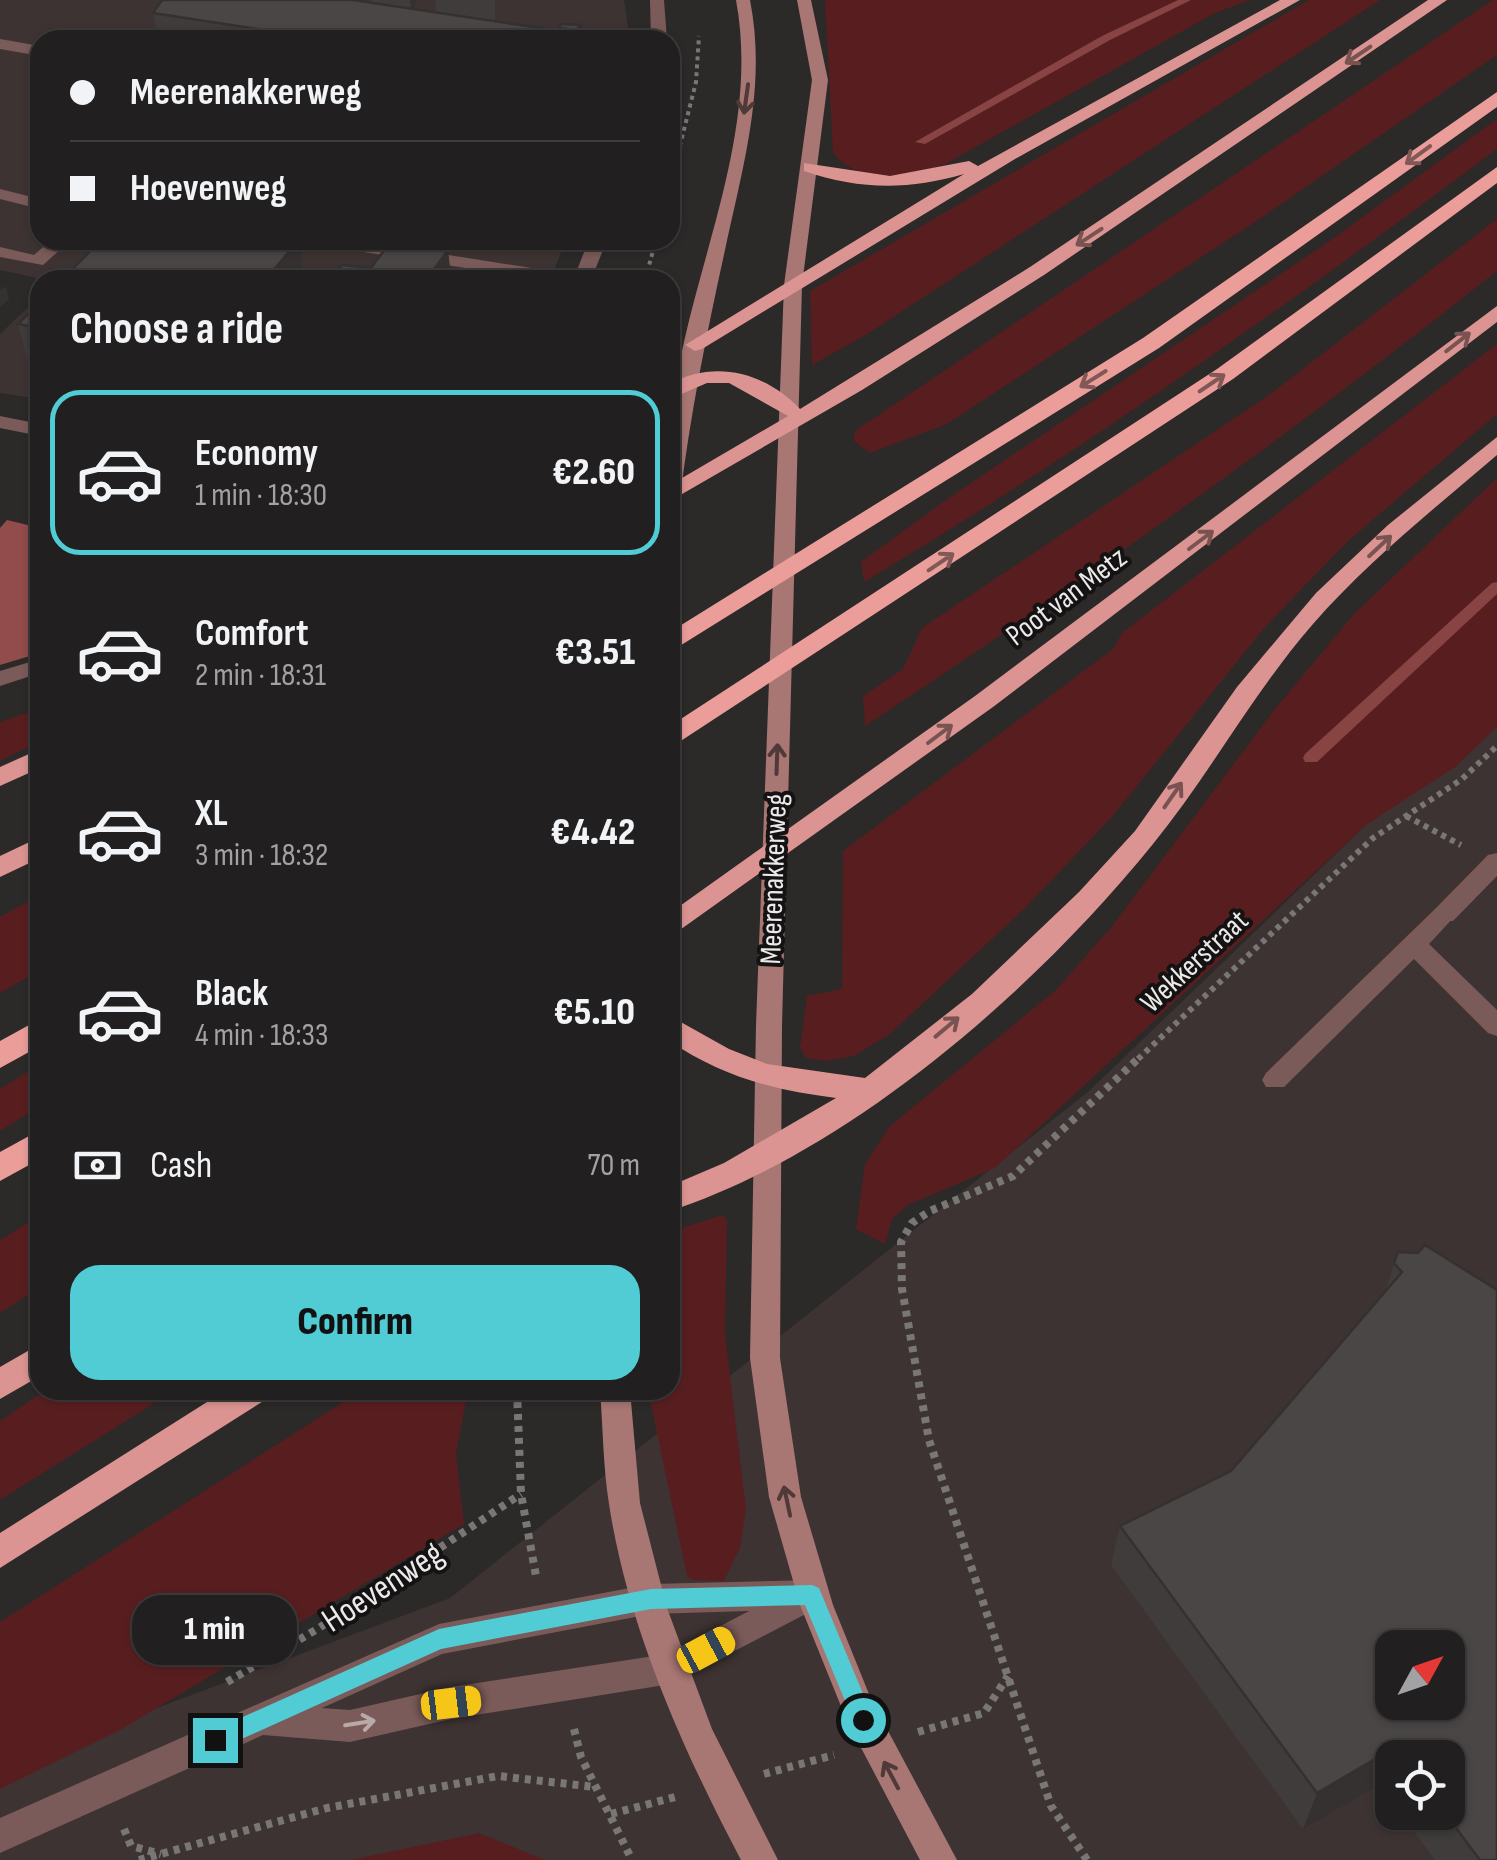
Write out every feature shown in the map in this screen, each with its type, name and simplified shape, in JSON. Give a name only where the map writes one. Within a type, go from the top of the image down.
[{"type":"highway","points":[[695,345],[1009,155],[1292,0]]},
{"type":"highway","points":[[680,490],[855,386],[1189,171],[1439,0]]},
{"type":"highway","points":[[680,638],[1151,342],[1497,98]]},
{"type":"highway","points":[[812,167],[846,179],[896,184],[929,180],[1009,155]]},
{"type":"highway","points":[[680,733],[1225,374],[1497,173]]},
{"type":"highway","name":"Poot van Metz","points":[[680,919],[862,792],[1289,474],[1497,312]]},
{"type":"highway","points":[[680,386],[714,375],[742,378],[790,410]]},
{"type":"highway","points":[[680,1194],[766,1152],[872,1090],[1030,958],[1139,845],[1222,724],[1304,621],[1386,541],[1497,444]]},
{"type":"highway","points":[[0,778],[30,762]]},
{"type":"highway","points":[[0,868],[30,852]]},
{"type":"highway","points":[[680,1034],[719,1061],[768,1077],[872,1090]]},
{"type":"highway","points":[[0,1056],[30,1038]]},
{"type":"highway","points":[[0,1168],[30,1149]]},
{"type":"highway","points":[[0,1385],[30,1365]]},
{"type":"highway","points":[[0,1552],[237,1400]]},
{"type":"main road","points":[[680,386],[695,345],[740,144],[752,48],[743,0]]},
{"type":"main road","name":"Meerenakkerweg","points":[[804,0],[820,80],[812,167],[793,285],[763,1241],[767,1389],[782,1480],[812,1595],[874,1744],[939,1860]]},
{"type":"main road","points":[[616,1400],[626,1518],[671,1669],[719,1786],[760,1860]]},
{"type":"street","points":[[657,0],[658,30]]},
{"type":"street","points":[[0,44],[30,49]]},
{"type":"street","points":[[0,194],[30,202]]},
{"type":"street","points":[[0,252],[37,261],[50,250]]},
{"type":"street","points":[[385,250],[514,270]]},
{"type":"street","points":[[0,422],[30,428]]},
{"type":"street","points":[[0,680],[30,670]]},
{"type":"street","points":[[1275,1080],[1496,862]]},
{"type":"street","points":[[1414,944],[1497,1026]]},
{"type":"street","name":"Hoevenweg","points":[[0,1836],[439,1639],[651,1599],[812,1595]]},
{"type":"street","name":"Hoevenweg","points":[[263,1720],[350,1726],[451,1703],[671,1669],[812,1595]]},
{"type":"path","points":[[680,145],[696,82],[700,28]]},
{"type":"path","name":"Wekkerstraat","points":[[1008,1675],[929,1440],[902,1289],[901,1242],[912,1223],[930,1211],[1013,1176],[1373,838],[1462,780],[1497,746]]},
{"type":"path","points":[[1404,815],[1496,862]]},
{"type":"path","name":"Hoevenweg","points":[[223,1684],[319,1628],[521,1494]]},
{"type":"path","points":[[632,1860],[611,1814],[984,1713],[1008,1675]]},
{"type":"path","points":[[1008,1675],[1052,1806],[1086,1860]]},
{"type":"path","points":[[139,1860],[327,1808],[498,1776],[595,1787]]},
{"type":"shaded area","points":[[0,0],[624,0],[628,30],[30,30],[30,250],[562,250],[554,270],[30,270],[30,277],[0,270]]},
{"type":"shaded area","points":[[825,0],[1250,0],[1215,13],[947,163],[887,176],[856,170],[833,152]]},
{"type":"shaded area","points":[[1309,0],[1380,0],[864,336],[812,365],[810,291]]},
{"type":"shaded area","points":[[1497,0],[1497,55],[1264,216],[947,424],[870,453],[854,441],[855,431]]},
{"type":"shaded area","points":[[1497,119],[1497,149],[1420,206],[1106,428],[864,582],[861,562],[943,502],[1334,238]]},
{"type":"shaded area","points":[[1497,219],[1497,271],[1186,506],[865,726],[863,696],[903,669],[922,628],[1269,395]]},
{"type":"shaded area","points":[[30,306],[30,398],[0,393],[0,334]]},
{"type":"shaded area","points":[[1497,344],[1497,414],[1349,540],[1265,627],[1112,817],[1023,910],[890,1034],[854,1056],[827,1061],[806,1058],[800,1048],[807,996],[842,989],[843,851],[1113,649],[1122,633]]},
{"type":"shaded area","points":[[1497,478],[1497,727],[1455,767],[1366,825],[995,1168],[908,1205],[892,1219],[885,1244],[856,1229],[865,1164],[890,1126],[1056,990],[1113,925],[1275,709],[1354,614]]},
{"type":"shaded area","points":[[7,520],[30,526],[30,656],[0,665],[0,528]]},
{"type":"shaded area","points":[[1497,699],[1497,1860],[0,1860],[0,1767],[450,1598],[1089,1091]]},
{"type":"shaded area","points":[[30,712],[30,746],[0,761],[0,722]]},
{"type":"shaded area","points":[[30,900],[30,976],[0,993],[0,917]]},
{"type":"shaded area","points":[[30,1070],[30,1112],[0,1131],[0,1089]]},
{"type":"shaded area","points":[[722,1215],[727,1220],[725,1334],[746,1509],[740,1548],[724,1581],[694,1580],[687,1576],[650,1400],[680,1400],[680,1229]]},
{"type":"shaded area","points":[[30,1221],[30,1294],[0,1313],[0,1240]]},
{"type":"shaded area","points":[[31,1400],[159,1400],[0,1500],[0,1421]]},
{"type":"shaded area","points":[[346,1400],[466,1400],[456,1454],[464,1524],[122,1729],[0,1789],[0,1622]]},
{"type":"shaded area","points":[[479,1833],[545,1860],[351,1860]]},
{"type":"building","points":[[162,0],[353,0],[554,30],[264,30],[153,13]]},
{"type":"building","points":[[560,24],[581,25],[576,30],[560,28]]},
{"type":"building","points":[[91,250],[290,250],[274,270],[72,270]]},
{"type":"building","points":[[384,250],[448,250],[433,270],[338,270],[342,265],[371,268]]},
{"type":"building","points":[[30,312],[30,326],[18,324]]},
{"type":"building","points":[[1425,1245],[1497,1290],[1497,1860],[1480,1860],[1458,1830],[1465,1830],[1465,1740],[1375,1740],[1375,1759],[1317,1793],[1120,1526],[1231,1471],[1402,1272],[1394,1263],[1398,1252],[1418,1253]]},
{"type":"waterway","points":[[921,142],[1106,38],[1186,0]]},
{"type":"waterway","points":[[1311,758],[1497,586]]},
{"type":"route","points":[[215,1740],[439,1639],[651,1599],[812,1595],[863,1720]]}]
